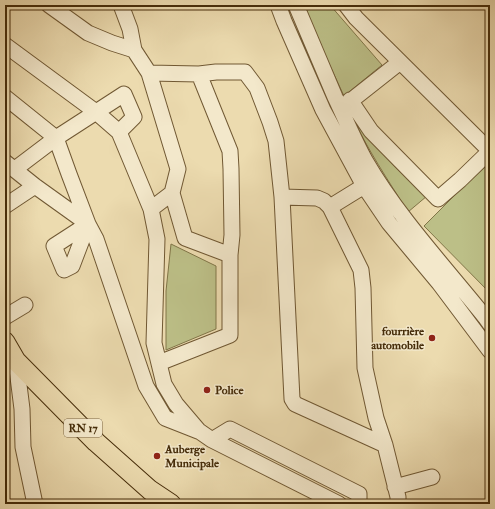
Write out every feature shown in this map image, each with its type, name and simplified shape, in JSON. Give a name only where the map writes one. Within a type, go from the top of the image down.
[{"type":"main road","name":"RN 17","points":[[5,342],[16,362],[96,442],[150,490],[162,503]]},
{"type":"street","points":[[49,5],[88,33],[134,50]]},
{"type":"street","points":[[121,5],[130,28],[134,50],[149,72],[178,169],[172,193],[185,238],[230,255]]},
{"type":"street","points":[[278,5],[323,110],[364,186],[389,223],[439,283],[490,351]]},
{"type":"street","points":[[296,5],[313,47],[345,104],[365,160],[390,199],[414,231],[476,304],[490,324]]},
{"type":"street","points":[[345,104],[438,199],[490,151],[356,18],[346,5]]},
{"type":"street","points":[[5,45],[96,112],[119,132],[151,209],[157,239],[154,343],[164,384],[176,404],[199,431]]},
{"type":"street","points":[[345,104],[400,62]]},
{"type":"street","points":[[149,72],[200,74],[216,72],[245,72],[257,88],[276,141],[282,197],[293,402],[294,404],[385,444]]},
{"type":"street","points":[[159,363],[230,335],[230,255],[232,235],[230,151],[200,74]]},
{"type":"street","points":[[88,224],[10,166],[124,94],[134,117],[119,132]]},
{"type":"street","points":[[5,97],[56,138],[88,224],[96,239],[146,386],[165,418],[199,431],[212,440],[339,504]]},
{"type":"street","points":[[5,206],[35,186]]},
{"type":"street","points":[[330,207],[364,186]]},
{"type":"street","points":[[151,209],[172,193]]},
{"type":"street","points":[[282,197],[317,198],[324,201],[330,207],[361,270],[363,288],[365,368],[376,418],[385,444],[398,498],[398,504]]},
{"type":"street","points":[[5,317],[25,305]]},
{"type":"street","points":[[16,362],[22,409],[23,447],[35,504]]},
{"type":"street","points":[[212,440],[230,429],[359,494],[359,504]]},
{"type":"street","points":[[395,487],[432,477]]},
{"type":"green space","points":[[303,5],[330,5],[382,65],[344,96],[312,27]]},
{"type":"green space","points":[[351,114],[395,167],[427,196],[408,212],[371,152]]},
{"type":"green space","points":[[486,164],[490,168],[490,293],[424,226]]},
{"type":"green space","points":[[171,244],[216,266],[216,329],[166,350],[166,291]]},
{"type":"place","name":"fourrière automobile","points":[[432,338]]},
{"type":"place","name":"Police","points":[[207,390]]},
{"type":"place","name":"Auberge Municipale","points":[[157,456]]}]
